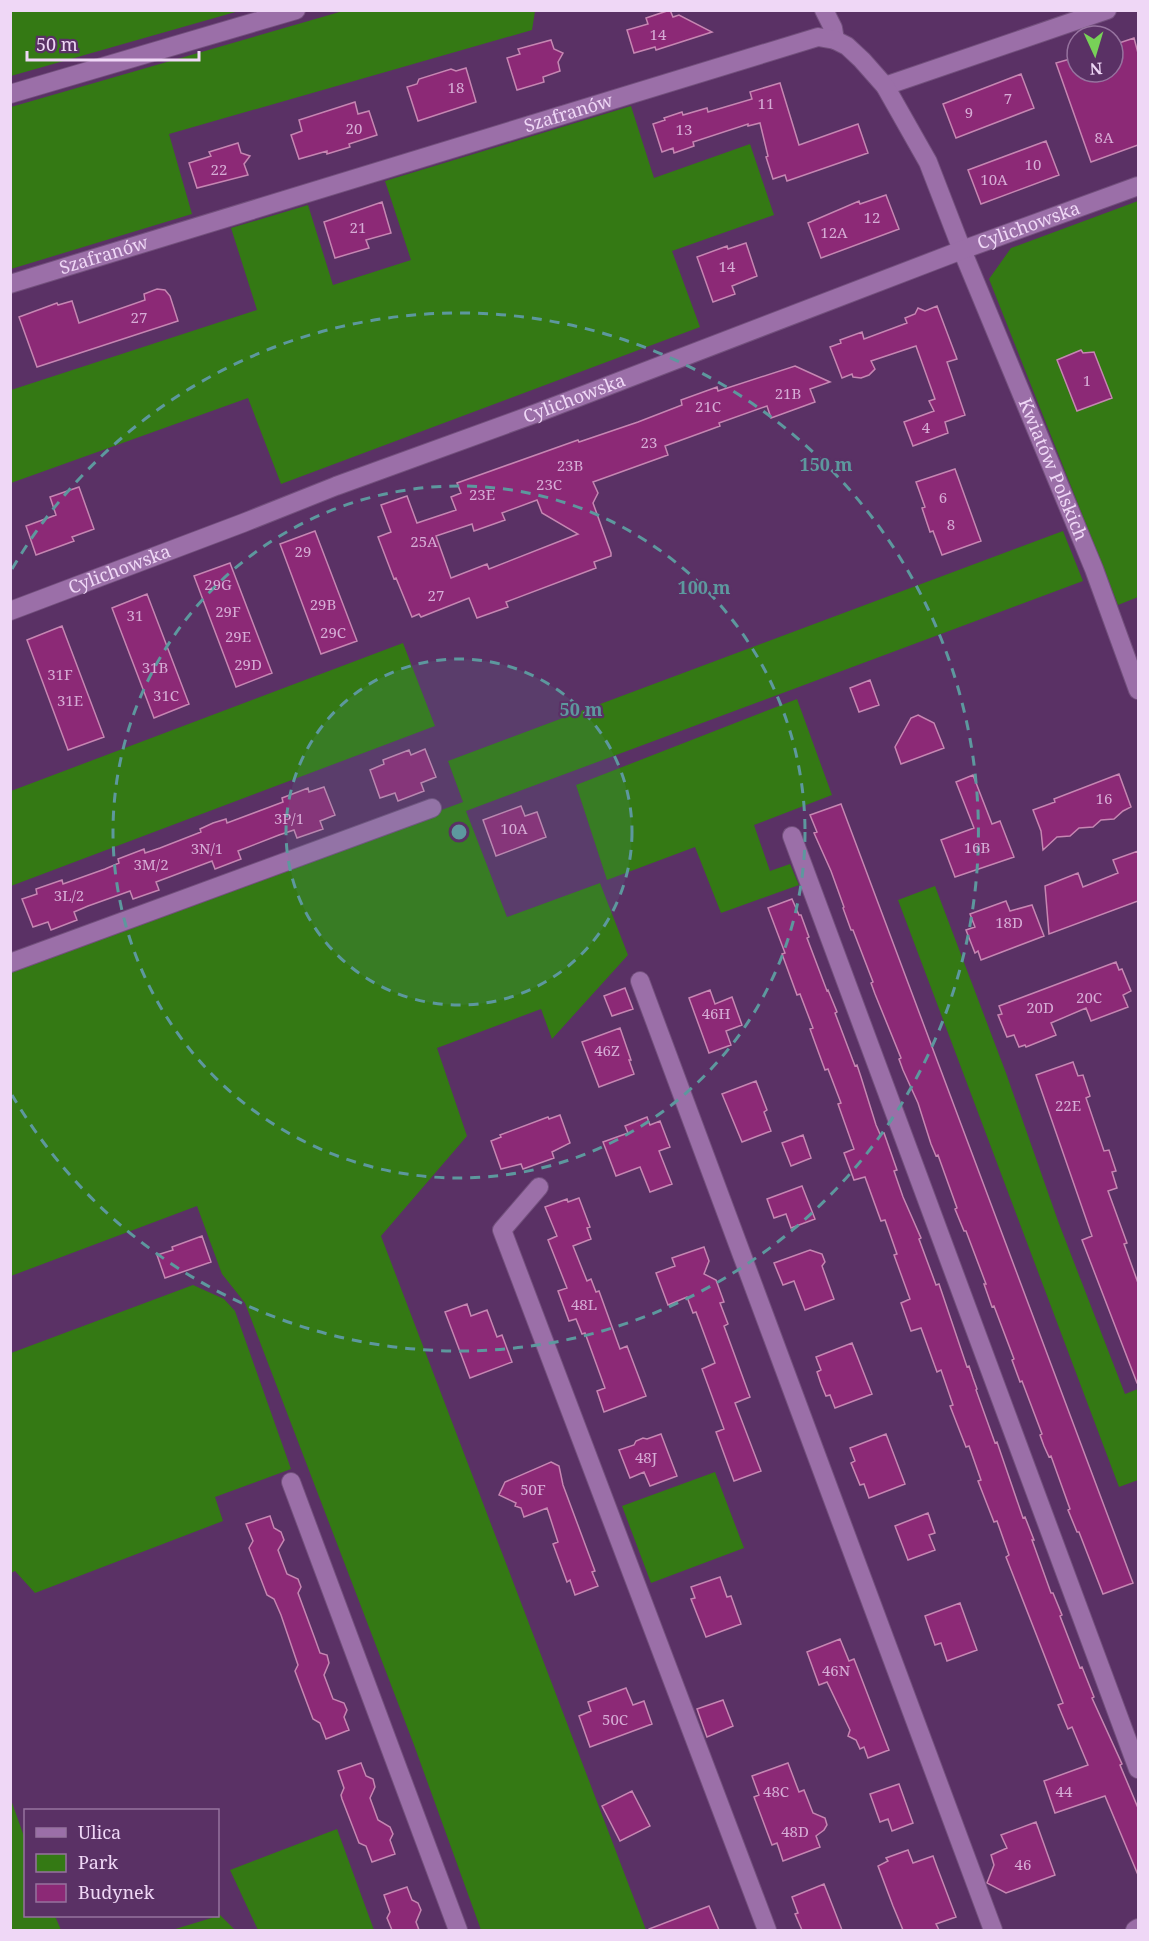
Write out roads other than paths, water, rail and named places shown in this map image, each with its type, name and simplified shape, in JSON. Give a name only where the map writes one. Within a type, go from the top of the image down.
[{"type":"street","points":[[10,94],[296,10]]},
{"type":"street","points":[[824,10],[833,28],[835,40],[847,46],[885,86],[1107,10]]},
{"type":"street","name":"Szafranów","points":[[10,284],[818,36],[835,40]]},
{"type":"street","name":"Kwiatów Polskich","points":[[885,86],[928,162],[1094,569],[1138,690]]},
{"type":"street","name":"Cylichowska","points":[[10,611],[962,250],[1138,186]]},
{"type":"street","points":[[10,963],[432,808]]},
{"type":"street","points":[[792,836],[1138,1769]]},
{"type":"street","points":[[640,981],[993,1930]]},
{"type":"street","points":[[539,1187],[502,1230],[766,1930]]},
{"type":"street","points":[[291,1482],[458,1930]]}]
